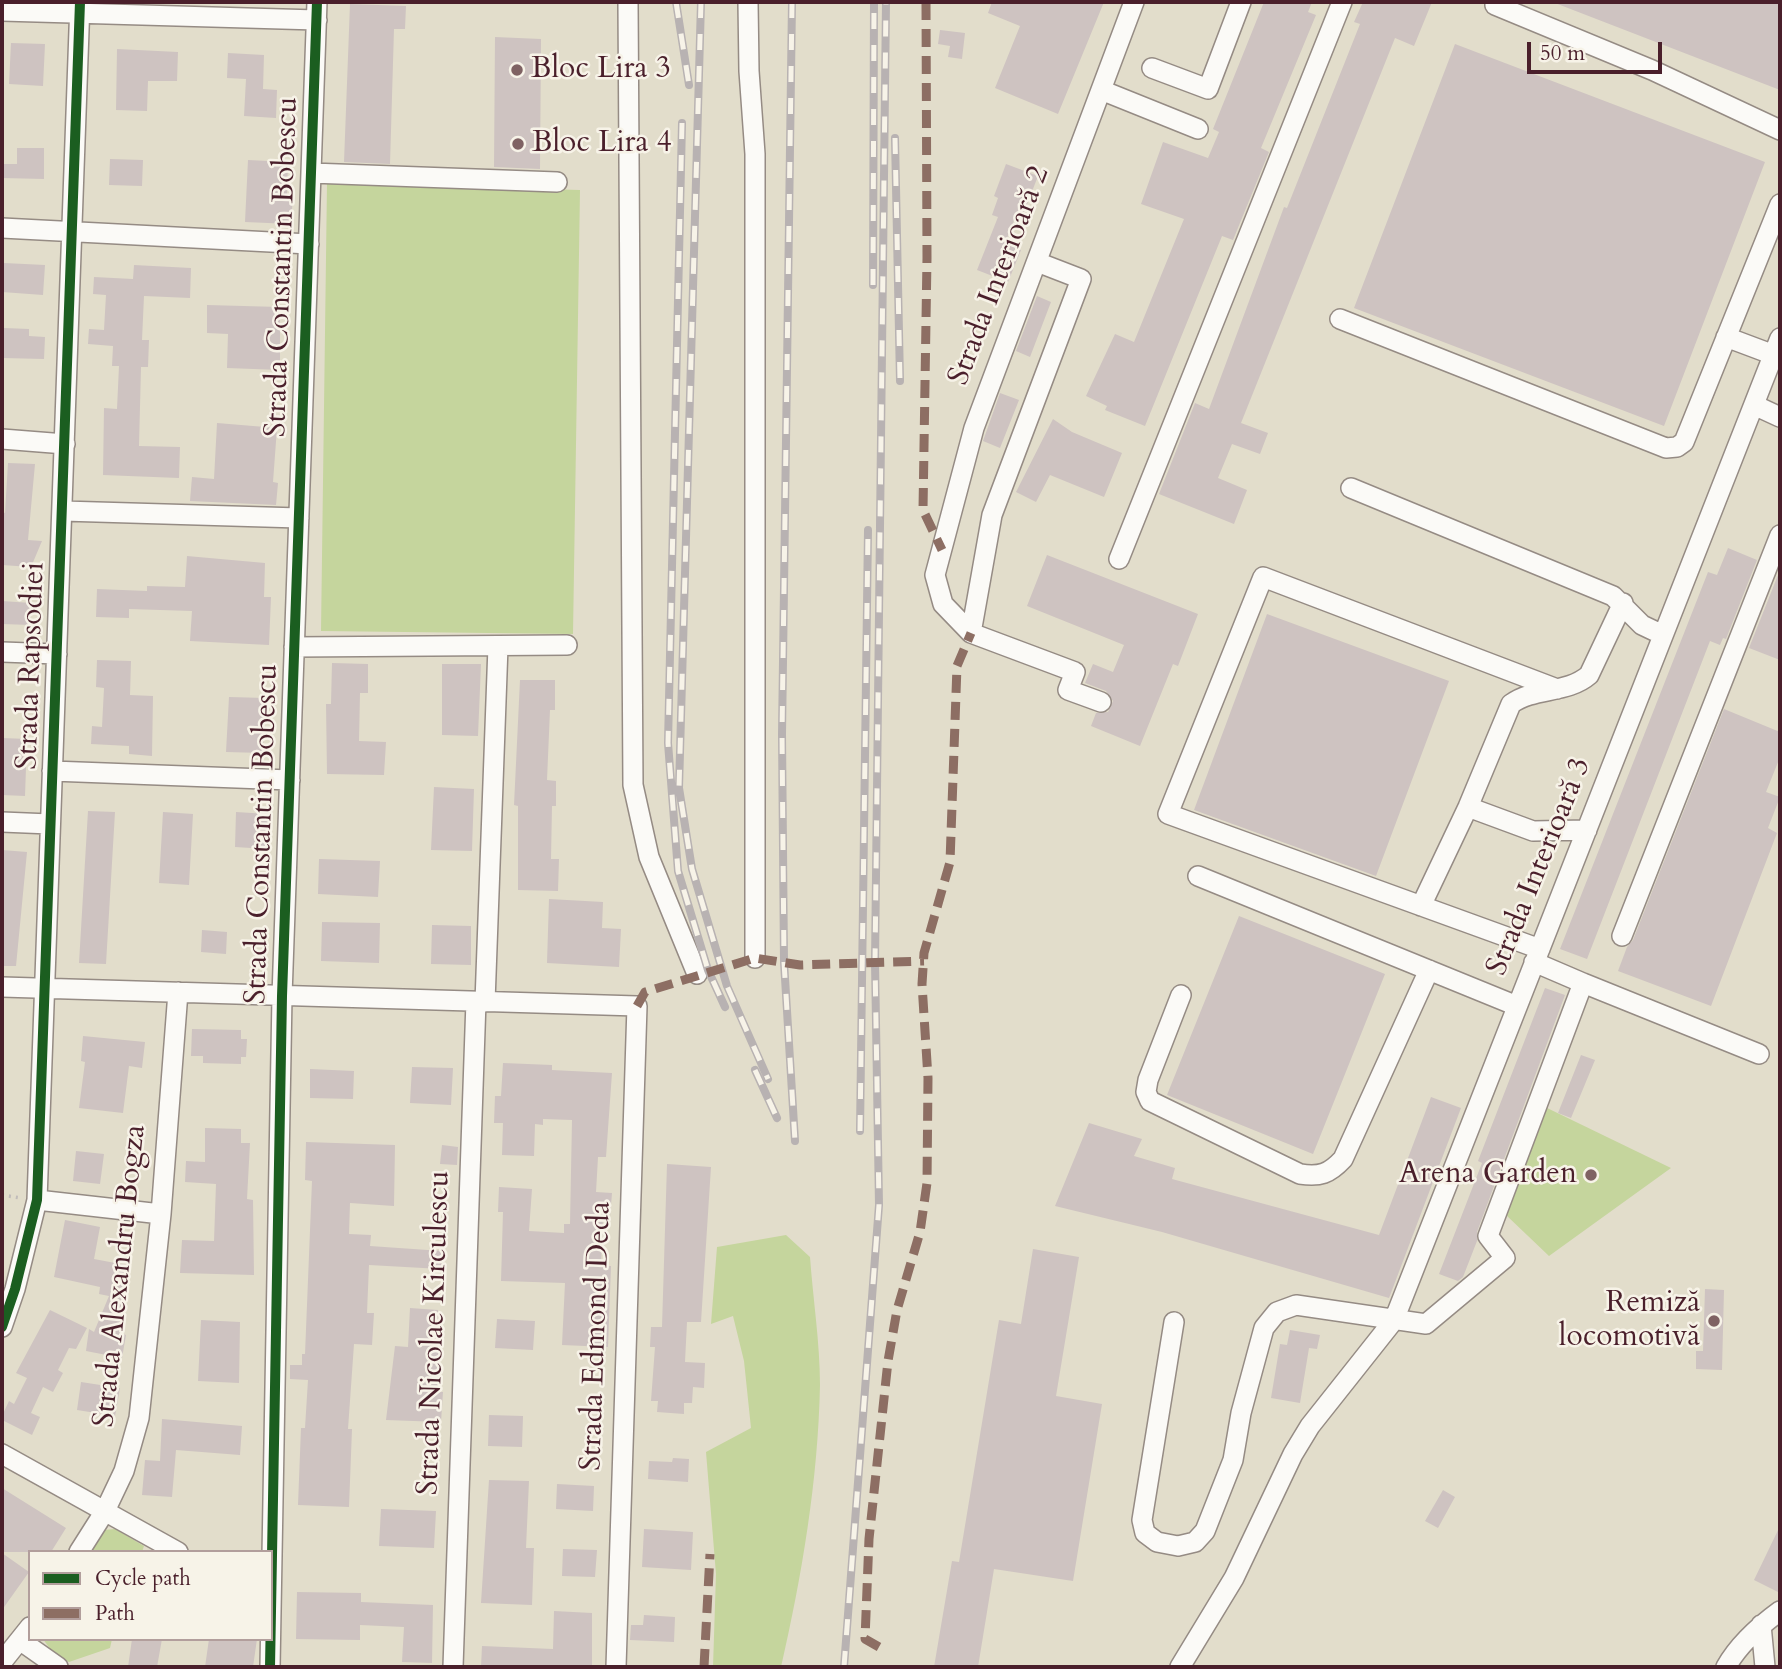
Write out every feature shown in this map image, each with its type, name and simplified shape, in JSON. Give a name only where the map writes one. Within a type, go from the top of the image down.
[{"type":"street","points":[[628,2],[633,785],[649,857],[696,974]]},
{"type":"street","points":[[748,2],[749,71],[755,154],[755,958]]},
{"type":"street","name":"Strada Interioară 2","points":[[971,633],[943,604],[935,575],[974,428],[1134,2]]},
{"type":"street","points":[[1152,68],[1208,89],[1241,2]]},
{"type":"street","points":[[1119,559],[1342,2]]},
{"type":"street","points":[[1495,5],[1652,70],[1780,130]]},
{"type":"street","points":[[2,11],[80,8],[317,11]]},
{"type":"street","name":"Strada Rapsodiei","points":[[2,1327],[15,1289],[37,1200],[80,8]]},
{"type":"street","name":"Strada Constantin Bobescu","points":[[273,1550],[282,996],[317,11]]},
{"type":"street","points":[[1101,90],[1198,129]]},
{"type":"street","points":[[311,173],[557,182]]},
{"type":"street","points":[[1340,319],[1666,448],[1677,447],[1684,442],[1780,204]]},
{"type":"street","points":[[2,228],[309,244]]},
{"type":"street","points":[[1037,262],[1081,279],[992,515],[971,633],[1075,672],[1068,690],[1101,702]]},
{"type":"street","points":[[1726,337],[1777,347]]},
{"type":"street","name":"Strada Interioară 3","points":[[1180,1667],[1234,1578],[1293,1454],[1394,1320],[1777,347]]},
{"type":"street","points":[[1754,405],[1780,417]]},
{"type":"street","points":[[2,439],[65,444]]},
{"type":"street","points":[[1351,488],[1623,603],[1642,625],[1663,635]]},
{"type":"street","points":[[63,511],[299,518]]},
{"type":"street","points":[[1622,936],[1780,536]]},
{"type":"street","points":[[1557,690],[1263,577],[1168,814],[1421,906],[1537,955],[1583,983],[1759,1054]]},
{"type":"street","points":[[1421,906],[1468,807],[1511,704],[1521,696],[1557,690],[1580,682],[1589,675],[1623,603]]},
{"type":"street","points":[[294,648],[567,645]]},
{"type":"street","name":"Strada Nicolae Kirculescu","points":[[453,1667],[498,646]]},
{"type":"street","points":[[2,652],[57,654]]},
{"type":"street","points":[[52,771],[289,780]]},
{"type":"street","points":[[1468,807],[1534,831],[1587,830]]},
{"type":"street","points":[[2,822],[50,824]]},
{"type":"street","points":[[1198,876],[1517,1006]]},
{"type":"street","points":[[1181,995],[1148,1080],[1146,1092],[1150,1101],[1300,1174],[1316,1177],[1331,1171],[1343,1159],[1429,970]]},
{"type":"street","points":[[1174,1322],[1142,1520],[1145,1533],[1157,1542],[1178,1546],[1195,1542],[1205,1531],[1233,1460],[1241,1413],[1264,1328],[1277,1312],[1296,1305],[1426,1324],[1505,1258],[1488,1236],[1583,983]]},
{"type":"street","points":[[2,987],[481,1002]]},
{"type":"street","name":"Strada Alexandru Bogza","points":[[80,1550],[105,1511],[124,1471],[139,1418],[161,1214],[178,992]]},
{"type":"street","name":"Strada Edmond Deda","points":[[481,1002],[637,1006],[616,1667]]},
{"type":"street","points":[[37,1200],[161,1214]]},
{"type":"street","points":[[2,1454],[174,1550]]},
{"type":"street","points":[[1726,1667],[1734,1653],[1761,1625],[1780,1611]]},
{"type":"street","points":[[1761,1625],[1765,1667]]},
{"type":"street","points":[[2,1662],[25,1634]]},
{"type":"street","points":[[32,1641],[58,1667]]},
{"type":"street","name":"Strada Constantin Bobescu","points":[[270,1667],[271,1641]]},
{"type":"green space","points":[[327,183],[580,190],[573,634],[321,631]]},
{"type":"green space","name":"Arena Garden","points":[[1545,1107],[1671,1168],[1549,1256],[1506,1215]]},
{"type":"green space","points":[[786,1235],[810,1257],[820,1369],[816,1457],[802,1563],[781,1667],[713,1667],[716,1574],[706,1452],[751,1428],[744,1361],[733,1316],[711,1324],[717,1247]]},
{"type":"green space","points":[[115,1529],[144,1546],[143,1550],[91,1550],[104,1530]]},
{"type":"green space","points":[[44,1641],[112,1641],[110,1648],[69,1662],[53,1653]]},
{"type":"building","points":[[992,2],[1104,2],[1058,114],[995,88],[1020,26],[988,13]]},
{"type":"building","points":[[1264,2],[1312,2],[1308,12],[1316,15],[1261,148],[1269,152],[1233,240],[1222,236],[1145,426],[1105,410],[1107,406],[1086,396],[1115,334],[1134,342],[1184,219],[1141,204],[1163,142],[1208,158],[1219,132],[1213,129]]},
{"type":"building","points":[[1363,2],[1432,2],[1414,46],[1395,38],[1241,423],[1268,433],[1260,454],[1232,444],[1218,478],[1247,490],[1234,524],[1159,494],[1195,403],[1209,409],[1284,207],[1287,208],[1360,24],[1354,22]]},
{"type":"building","points":[[1780,2],[1780,90],[1555,3]]},
{"type":"building","points":[[350,4],[406,6],[405,29],[394,29],[390,164],[344,162]]},
{"type":"building","points":[[940,30],[965,33],[962,59],[948,57],[950,46],[938,44]]},
{"type":"building","points":[[495,37],[541,39],[540,169],[494,167]]},
{"type":"building","points":[[11,43],[45,44],[43,86],[9,84]]},
{"type":"building","points":[[1455,44],[1765,162],[1664,426],[1354,308]]},
{"type":"building","points":[[117,49],[178,52],[177,81],[148,81],[147,111],[116,110]]},
{"type":"building","points":[[228,53],[264,55],[263,89],[277,90],[276,118],[244,116],[246,79],[227,78]]},
{"type":"building","points":[[17,148],[44,148],[44,179],[2,178],[2,164],[17,164]]},
{"type":"building","points":[[110,159],[143,160],[142,186],[109,185]]},
{"type":"building","points":[[248,160],[288,162],[287,194],[293,194],[291,224],[245,222]]},
{"type":"building","points":[[1006,164],[1038,176],[1023,215],[1017,213],[1005,243],[1021,250],[1008,282],[977,270],[998,217],[992,215],[998,198],[994,196]]},
{"type":"building","points":[[4,263],[45,265],[43,295],[2,292]]},
{"type":"building","points":[[134,265],[191,268],[190,298],[144,296],[142,340],[149,340],[148,367],[141,367],[139,446],[180,447],[179,478],[103,475],[104,408],[117,409],[119,366],[112,366],[113,346],[88,344],[89,329],[104,330],[106,295],[93,294],[94,277],[133,279]]},
{"type":"building","points":[[1037,296],[1051,302],[1030,357],[1016,351]]},
{"type":"building","points":[[207,305],[280,307],[280,370],[227,368],[228,334],[207,333]]},
{"type":"building","points":[[4,328],[29,329],[29,336],[45,337],[44,359],[3,358]]},
{"type":"building","points":[[1000,393],[1019,400],[1000,448],[983,441]]},
{"type":"building","points":[[1053,419],[1072,432],[1122,453],[1104,497],[1050,475],[1036,502],[1016,492]]},
{"type":"building","points":[[217,423],[277,428],[273,482],[278,483],[276,505],[190,501],[192,477],[214,479]]},
{"type":"building","points":[[8,463],[35,464],[28,540],[42,541],[31,567],[2,565],[2,512],[5,513]]},
{"type":"building","points":[[1728,548],[1757,560],[1726,639],[1723,638],[1720,645],[1710,641],[1587,959],[1560,949],[1708,572],[1717,575]]},
{"type":"building","points":[[1047,555],[1198,614],[1178,666],[1173,664],[1140,746],[1091,726],[1096,713],[1108,712],[1113,701],[1106,691],[1085,683],[1093,664],[1113,672],[1124,645],[1027,606]]},
{"type":"building","points":[[187,556],[265,563],[264,597],[271,597],[269,645],[190,641],[192,611],[129,609],[129,618],[96,617],[97,589],[147,591],[147,586],[185,587]]},
{"type":"building","points":[[1780,570],[1780,660],[1749,648]]},
{"type":"building","points":[[2,601],[31,603],[30,625],[2,624]]},
{"type":"building","points":[[1267,614],[1449,681],[1376,876],[1194,810]]},
{"type":"building","points":[[97,660],[131,661],[130,695],[153,696],[152,756],[129,754],[129,746],[91,744],[92,726],[102,727],[104,688],[96,687]]},
{"type":"building","points":[[332,663],[368,664],[368,693],[360,693],[359,741],[386,742],[384,775],[327,774],[326,704],[331,704]]},
{"type":"building","points":[[442,664],[481,664],[478,736],[442,735]]},
{"type":"building","points":[[520,680],[555,680],[555,710],[550,710],[547,780],[556,781],[556,806],[552,806],[551,859],[559,859],[558,891],[518,890],[518,806],[514,805]]},
{"type":"building","points":[[229,697],[265,698],[263,753],[226,752]]},
{"type":"building","points":[[1724,709],[1780,732],[1780,757],[1766,792],[1780,797],[1768,828],[1777,833],[1711,1006],[1618,971],[1627,947],[1633,940]]},
{"type":"building","points":[[2,738],[27,739],[25,796],[2,795]]},
{"type":"building","points":[[434,787],[474,789],[472,851],[431,850]]},
{"type":"building","points":[[88,811],[115,812],[106,964],[79,963]]},
{"type":"building","points":[[163,812],[193,814],[189,885],[159,883]]},
{"type":"building","points":[[236,812],[268,814],[267,849],[235,847]]},
{"type":"building","points":[[2,850],[27,852],[16,966],[2,966]]},
{"type":"building","points":[[319,859],[380,861],[378,897],[318,894]]},
{"type":"building","points":[[549,899],[603,902],[602,928],[621,929],[619,967],[547,963]]},
{"type":"building","points":[[1239,916],[1385,974],[1313,1154],[1167,1095]]},
{"type":"building","points":[[322,922],[380,923],[379,963],[321,961]]},
{"type":"building","points":[[432,925],[471,926],[471,965],[431,964]]},
{"type":"building","points":[[202,930],[227,932],[226,954],[201,952]]},
{"type":"building","points":[[1545,988],[1565,995],[1477,1232],[1477,1241],[1463,1277],[1458,1281],[1439,1274],[1482,1163],[1478,1161]]},
{"type":"building","points":[[192,1029],[241,1030],[241,1039],[247,1039],[246,1057],[241,1057],[241,1064],[203,1063],[203,1056],[191,1056]]},
{"type":"building","points":[[83,1036],[145,1042],[142,1068],[129,1066],[123,1113],[79,1108],[85,1062],[81,1061]]},
{"type":"building","points":[[1581,1055],[1595,1060],[1571,1118],[1558,1113]]},
{"type":"building","points":[[503,1063],[552,1065],[552,1070],[612,1073],[606,1157],[598,1157],[596,1192],[612,1193],[610,1217],[603,1217],[601,1266],[611,1266],[608,1347],[562,1345],[565,1283],[501,1281],[503,1212],[498,1212],[499,1187],[532,1189],[529,1231],[564,1233],[564,1224],[570,1224],[572,1120],[543,1119],[543,1125],[535,1124],[534,1156],[502,1155],[503,1123],[494,1123],[495,1096],[501,1096]]},
{"type":"building","points":[[412,1067],[453,1068],[451,1105],[410,1103]]},
{"type":"building","points":[[310,1069],[354,1071],[353,1099],[310,1098]]},
{"type":"building","points":[[1431,1097],[1461,1108],[1389,1298],[1162,1232],[1055,1206],[1089,1123],[1142,1139],[1134,1156],[1175,1168],[1172,1179],[1379,1235]]},
{"type":"building","points":[[205,1128],[241,1129],[241,1143],[250,1143],[247,1199],[253,1200],[254,1275],[180,1273],[182,1240],[214,1241],[216,1184],[185,1182],[186,1161],[205,1162]]},
{"type":"building","points":[[306,1142],[395,1145],[394,1206],[350,1203],[349,1234],[371,1235],[370,1246],[442,1251],[441,1269],[369,1265],[367,1313],[374,1313],[372,1345],[354,1344],[348,1429],[352,1429],[349,1507],[298,1505],[301,1428],[305,1428],[308,1380],[290,1379],[290,1365],[302,1365],[302,1354],[305,1354],[312,1181],[305,1180]]},
{"type":"building","points":[[442,1145],[458,1147],[457,1165],[440,1164]]},
{"type":"building","points":[[76,1151],[104,1154],[100,1184],[73,1181]]},
{"type":"building","points":[[667,1164],[711,1167],[701,1322],[687,1322],[685,1362],[705,1363],[704,1388],[693,1387],[692,1403],[684,1403],[684,1414],[657,1412],[658,1401],[651,1401],[655,1347],[650,1347],[651,1327],[662,1327]]},
{"type":"building","points":[[65,1220],[100,1227],[94,1259],[131,1266],[122,1313],[125,1318],[119,1332],[126,1335],[122,1358],[86,1351],[89,1329],[94,1332],[109,1296],[99,1294],[100,1287],[54,1277]]},
{"type":"building","points":[[1033,1249],[1079,1257],[1056,1396],[1102,1404],[1073,1581],[994,1569],[978,1667],[934,1667],[952,1561],[959,1562],[999,1320],[1021,1324]]},
{"type":"building","name":"Remiză locomotivă","points":[[1705,1289],[1724,1290],[1722,1370],[1696,1369],[1696,1351],[1703,1351]]},
{"type":"building","points":[[410,1308],[438,1310],[436,1349],[440,1349],[437,1392],[443,1392],[441,1422],[386,1420],[395,1346],[408,1347]]},
{"type":"building","points":[[50,1310],[87,1328],[76,1349],[69,1348],[58,1370],[63,1373],[53,1392],[43,1387],[31,1413],[40,1417],[32,1435],[2,1420],[2,1416],[9,1401],[14,1404],[27,1378],[16,1373]]},
{"type":"building","points":[[497,1319],[535,1321],[533,1350],[495,1348]]},
{"type":"building","points":[[201,1320],[240,1322],[239,1383],[198,1381]]},
{"type":"building","points":[[1290,1330],[1320,1335],[1317,1349],[1309,1348],[1300,1403],[1271,1398],[1280,1344],[1287,1345]]},
{"type":"building","points":[[81,1382],[120,1388],[115,1416],[77,1410]]},
{"type":"building","points":[[489,1415],[523,1416],[522,1447],[488,1446]]},
{"type":"building","points":[[162,1419],[242,1426],[240,1455],[176,1450],[172,1497],[142,1495],[145,1460],[160,1461]]},
{"type":"building","points":[[673,1458],[689,1459],[688,1482],[648,1479],[649,1461],[672,1462]]},
{"type":"building","points":[[489,1480],[529,1481],[526,1548],[534,1548],[532,1605],[481,1603]]},
{"type":"building","points":[[557,1484],[594,1486],[593,1511],[556,1509]]},
{"type":"building","points":[[2,1488],[66,1528],[52,1550],[2,1552]]},
{"type":"building","points":[[1443,1490],[1455,1497],[1438,1528],[1425,1521]]},
{"type":"building","points":[[381,1509],[436,1511],[434,1548],[379,1546]]},
{"type":"building","points":[[1780,1526],[1780,1593],[1754,1580]]},
{"type":"building","points":[[644,1529],[693,1532],[691,1570],[642,1567]]},
{"type":"building","points":[[563,1549],[597,1550],[595,1577],[562,1576]]},
{"type":"building","points":[[2,1553],[28,1573],[2,1610]]},
{"type":"building","points":[[297,1592],[361,1593],[361,1602],[433,1605],[432,1663],[402,1662],[404,1627],[360,1625],[360,1640],[296,1639]]},
{"type":"building","points":[[554,1611],[592,1613],[592,1667],[481,1667],[482,1646],[553,1649]]},
{"type":"building","points":[[644,1615],[675,1617],[674,1642],[630,1640],[631,1625],[643,1625]]},
{"type":"building","points":[[132,1641],[162,1641],[157,1667],[128,1667]]},
{"type":"building","points":[[209,1641],[257,1641],[253,1667],[205,1667]]},
{"type":"railway","points":[[676,2],[689,85]]},
{"type":"railway","points":[[701,2],[679,788],[692,869],[727,986],[768,1079]]},
{"type":"railway","points":[[792,2],[782,734],[784,962],[795,1141]]},
{"type":"railway","points":[[873,285],[874,2]]},
{"type":"railway","points":[[844,1667],[879,1205],[875,962],[886,2]]},
{"type":"railway","points":[[682,123],[668,743],[678,871],[708,970],[725,1007]]},
{"type":"railway","points":[[895,138],[900,381]]},
{"type":"railway","points":[[860,1131],[868,530]]},
{"type":"railway","points":[[755,1070],[777,1118]]},
{"type":"marked path","points":[[926,2],[927,258],[923,510],[942,550]]},
{"type":"marked path","points":[[879,1647],[865,1639],[869,1539],[888,1361],[897,1310],[920,1232],[927,1183],[928,1078],[922,984],[924,953],[950,862],[957,666],[971,633]]},
{"type":"marked path","points":[[637,1006],[645,992],[755,958],[800,965],[924,961]]},
{"type":"marked path","points":[[704,1667],[710,1554]]},
{"type":"cycle path","points":[[2,1327],[15,1289],[37,1200],[80,2]]},
{"type":"cycle path","points":[[272,1550],[282,996],[317,2]]},
{"type":"cycle path","points":[[270,1641],[270,1667]]},
{"type":"place","name":"Bloc Lira 3","points":[[517,70]]},
{"type":"place","name":"Bloc Lira 4","points":[[518,144]]},
{"type":"place","name":"Arena Garden","points":[[1591,1175]]},
{"type":"place","name":"Remiză locomotivă","points":[[1714,1321]]}]
